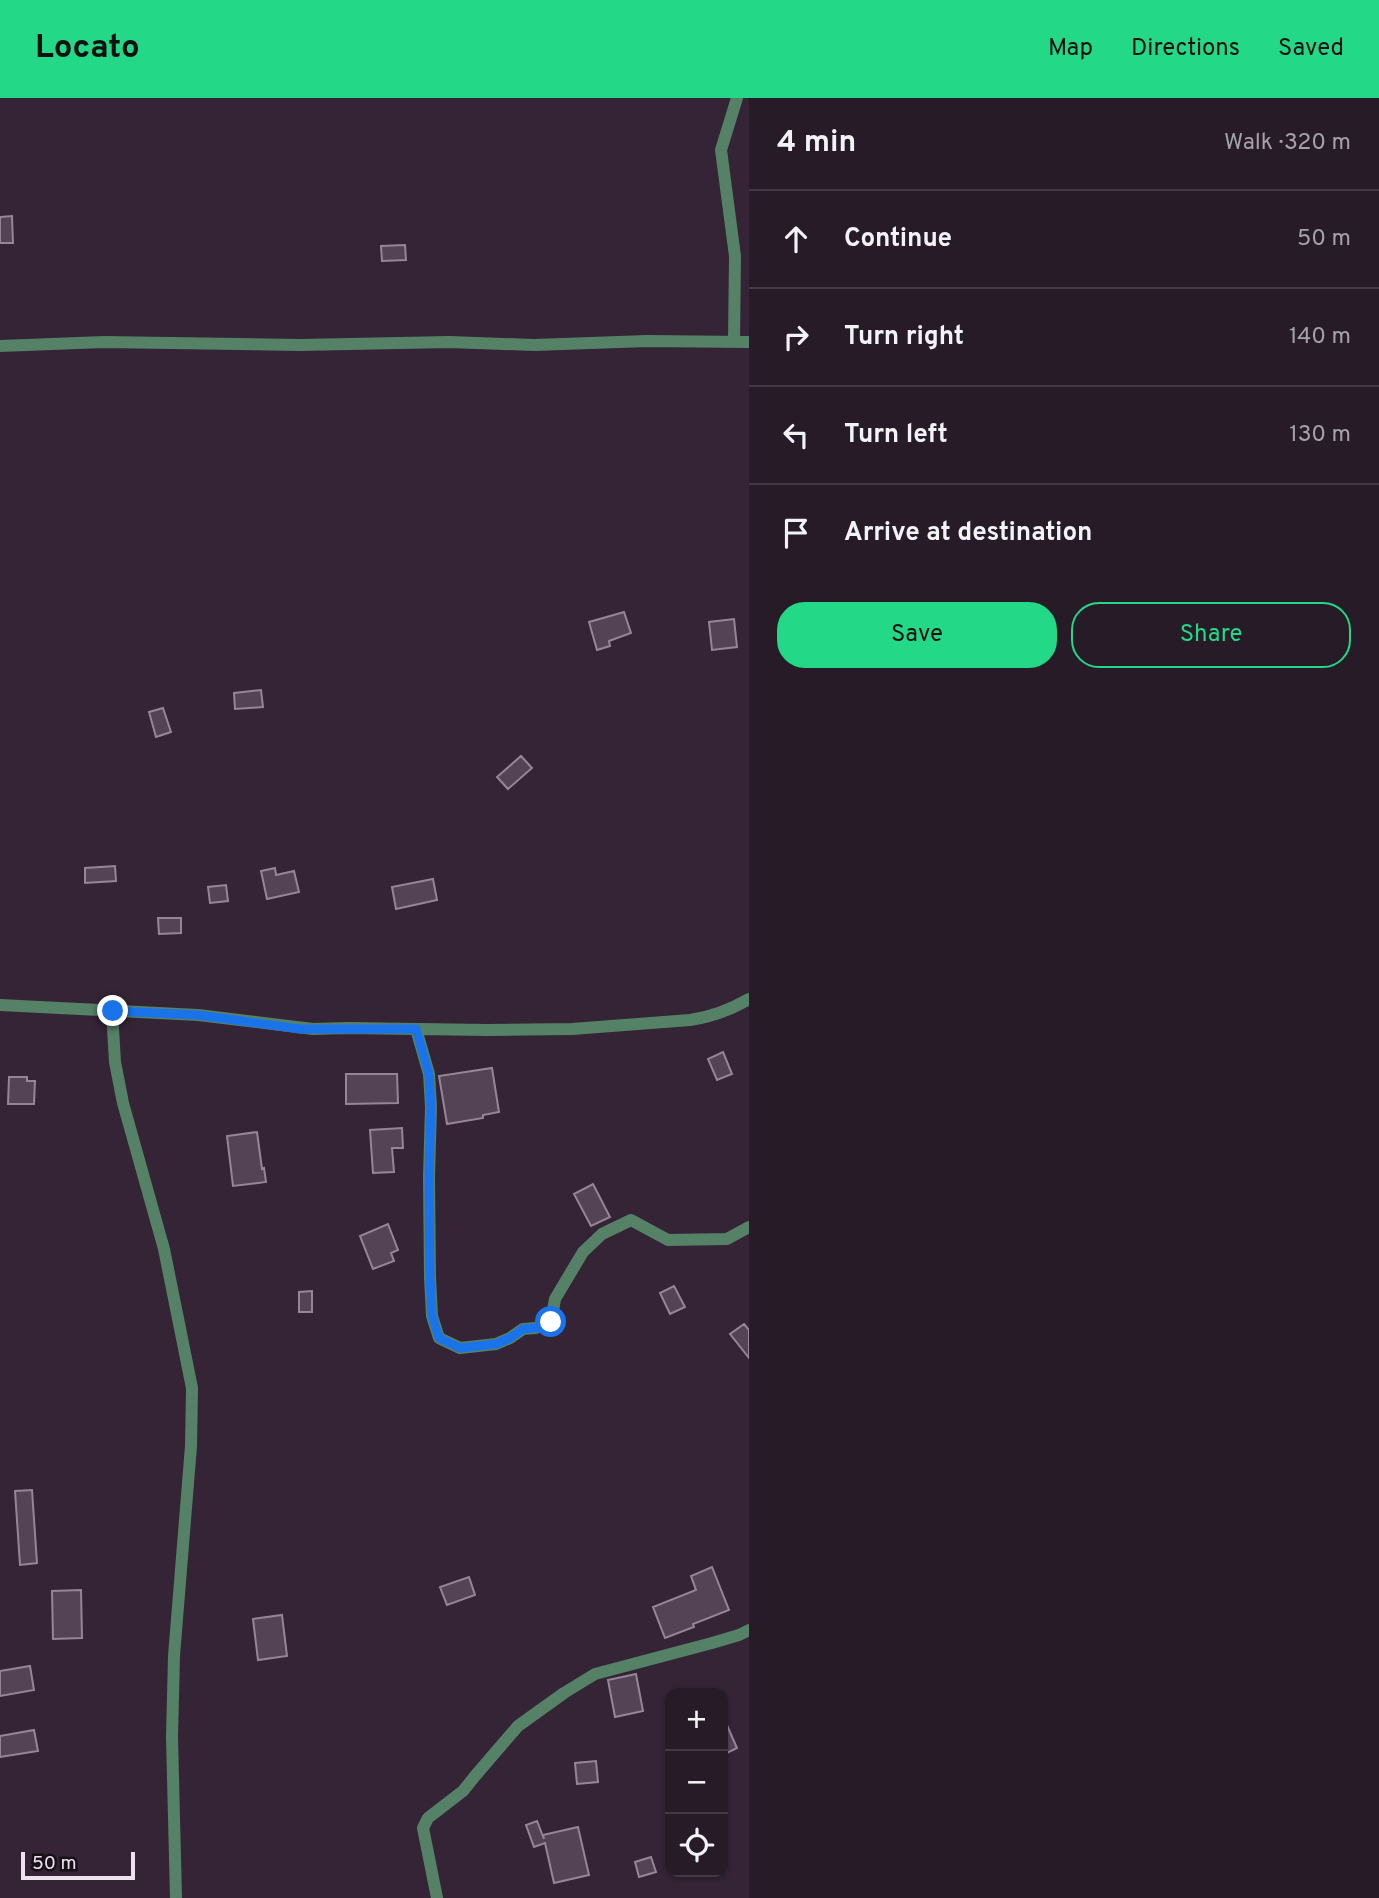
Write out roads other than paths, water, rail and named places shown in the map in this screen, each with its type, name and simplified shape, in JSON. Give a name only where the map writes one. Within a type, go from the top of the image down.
[{"type":"street","points":[[734,342],[734,256],[721,150],[737,98]]},
{"type":"street","points":[[0,346],[104,342],[274,345],[449,342],[534,345],[647,341],[749,342]]},
{"type":"street","points":[[0,1005],[198,1015],[300,1029],[487,1030],[572,1028],[691,1020],[723,1012],[749,999]]},
{"type":"street","points":[[723,1012],[749,1010]]},
{"type":"street","points":[[113,1011],[115,1062],[121,1093],[164,1249],[192,1388],[191,1446],[174,1656],[172,1737],[176,1898]]},
{"type":"street","points":[[416,1029],[429,1074],[430,1277],[432,1316],[439,1338],[460,1348],[496,1344],[523,1329],[536,1328],[551,1322],[555,1299],[583,1252],[602,1234],[631,1220],[668,1240],[727,1239],[749,1227]]},
{"type":"street","points":[[437,1898],[423,1828],[428,1818],[463,1791],[518,1726],[595,1674],[739,1635],[749,1629]]}]
